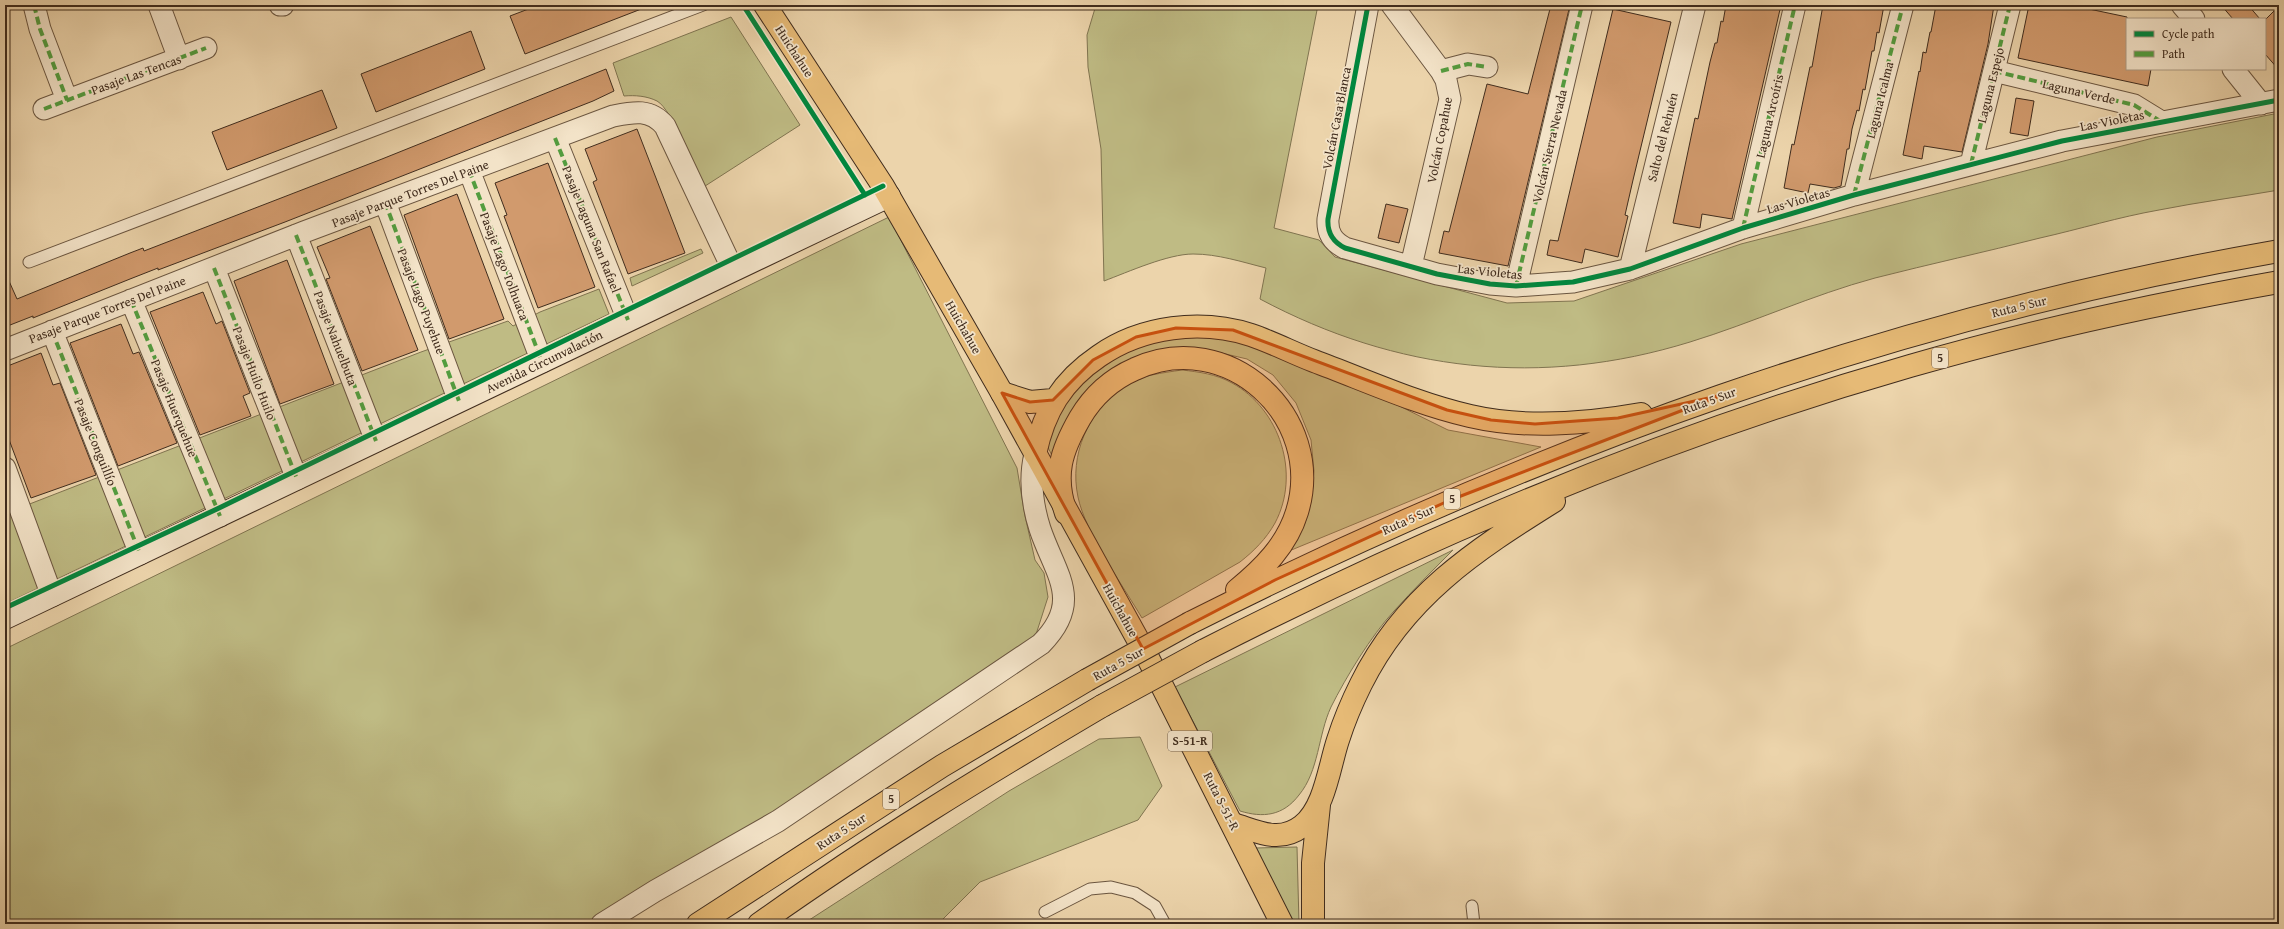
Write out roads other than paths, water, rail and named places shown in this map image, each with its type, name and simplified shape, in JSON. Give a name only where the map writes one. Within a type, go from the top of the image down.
[{"type":"main road","name":"Huichahue","points":[[765,5],[889,196],[1002,393],[1066,513],[1148,658]]},
{"type":"main road","name":"Avenida Circunvalación","points":[[5,618],[889,196]]},
{"type":"main road","name":"Ruta 5 Sur","points":[[698,924],[942,766],[1088,680],[1190,623],[1297,570],[1448,501],[1547,460],[1722,395],[1889,340],[2018,306],[2165,272],[2279,251]]},
{"type":"main road","name":"5","points":[[759,924],[883,839],[962,789],[1102,706],[1203,651],[1388,561],[1522,503],[1717,429],[1910,366],[2073,324],[2279,282]]},
{"type":"main road","points":[[1035,454],[1040,434],[1053,400],[1083,368],[1121,343],[1156,331],[1197,327],[1227,329],[1251,335],[1374,384],[1447,410],[1491,420],[1535,424],[1618,418],[1722,395]]},
{"type":"main road","points":[[1066,513],[1062,501],[1059,477],[1064,451],[1069,438],[1085,410],[1096,396],[1125,373],[1160,361],[1196,359],[1231,368],[1261,387],[1284,413],[1298,445],[1302,479],[1297,513],[1283,543],[1261,570],[1233,593],[1190,623]]},
{"type":"main road","points":[[1002,393],[1030,402],[1053,400]]},
{"type":"main road","points":[[1233,824],[1263,835],[1287,833],[1302,826],[1314,811],[1320,798],[1338,740],[1360,685],[1374,661],[1405,616],[1443,578],[1484,545],[1610,469]]},
{"type":"main road","name":"Ruta S-51-R","points":[[1148,658],[1233,824],[1282,924]]},
{"type":"main road","points":[[1313,924],[1313,863],[1320,798]]},
{"type":"street","points":[[34,5],[40,29],[67,100]]},
{"type":"street","points":[[158,5],[179,58]]},
{"type":"street","name":"Volcán Casa Blanca","points":[[1331,236],[1328,219],[1368,5]]},
{"type":"street","name":"Volcán Copahue","points":[[1392,5],[1442,71],[1449,90],[1448,108],[1411,266]]},
{"type":"street","name":"Volcán Sierra Nevada","points":[[1516,286],[1582,5]]},
{"type":"street","name":"Salto del Rehuén","points":[[1630,270],[1693,5]]},
{"type":"street","name":"Laguna Arcoíris","points":[[1743,228],[1795,5]]},
{"type":"street","name":"Laguna Icalma","points":[[1854,195],[1903,5]]},
{"type":"street","name":"Laguna Espejo","points":[[1971,164],[2010,5]]},
{"type":"street","points":[[2182,5],[2193,18]]},
{"type":"street","name":"Pasaje Las Tencas","points":[[44,109],[206,48]]},
{"type":"street","points":[[1442,71],[1468,64],[1487,66]]},
{"type":"street","points":[[2234,70],[2270,102]]},
{"type":"street","name":"Laguna Verde","points":[[1994,71],[2134,105],[2160,121]]},
{"type":"street","name":"Las Violetas","points":[[1331,236],[1334,241],[1345,248],[1463,280],[1516,286],[1572,282],[1630,270],[1743,228],[1854,195],[1971,164],[2062,141],[2160,121],[2270,102]]},
{"type":"street","name":"Pasaje Parque Torres Del Paine","points":[[5,350],[296,235],[469,170],[620,115],[642,112],[656,117],[664,126],[733,270]]},
{"type":"street","name":"Pasaje Laguna San Rafael","points":[[555,138],[628,320]]},
{"type":"street","name":"Pasaje Lago Tolhuaca","points":[[469,170],[542,362]]},
{"type":"street","name":"Pasaje Lago Puyehue","points":[[385,202],[459,401]]},
{"type":"street","name":"Pasaje Nahuelbuta","points":[[296,235],[376,441]]},
{"type":"street","name":"Pasaje Huilo Huilo","points":[[214,268],[297,479]]},
{"type":"street","name":"Pasaje Huerquehue","points":[[131,300],[220,516]]},
{"type":"street","name":"Pasaje Conguillío","points":[[52,331],[140,554]]},
{"type":"street","points":[[602,924],[814,798],[1041,644],[1050,635],[1061,615],[1064,590],[1061,577],[1040,528],[1035,509],[1031,478],[1035,454]]},
{"type":"street","points":[[5,468],[52,596]]},
{"type":"lane","points":[[29,262],[703,5]]},
{"type":"lane","points":[[1045,912],[1090,889],[1111,887],[1135,893],[1155,906],[1165,924]]},
{"type":"lane","points":[[1472,906],[1474,924]]}]
